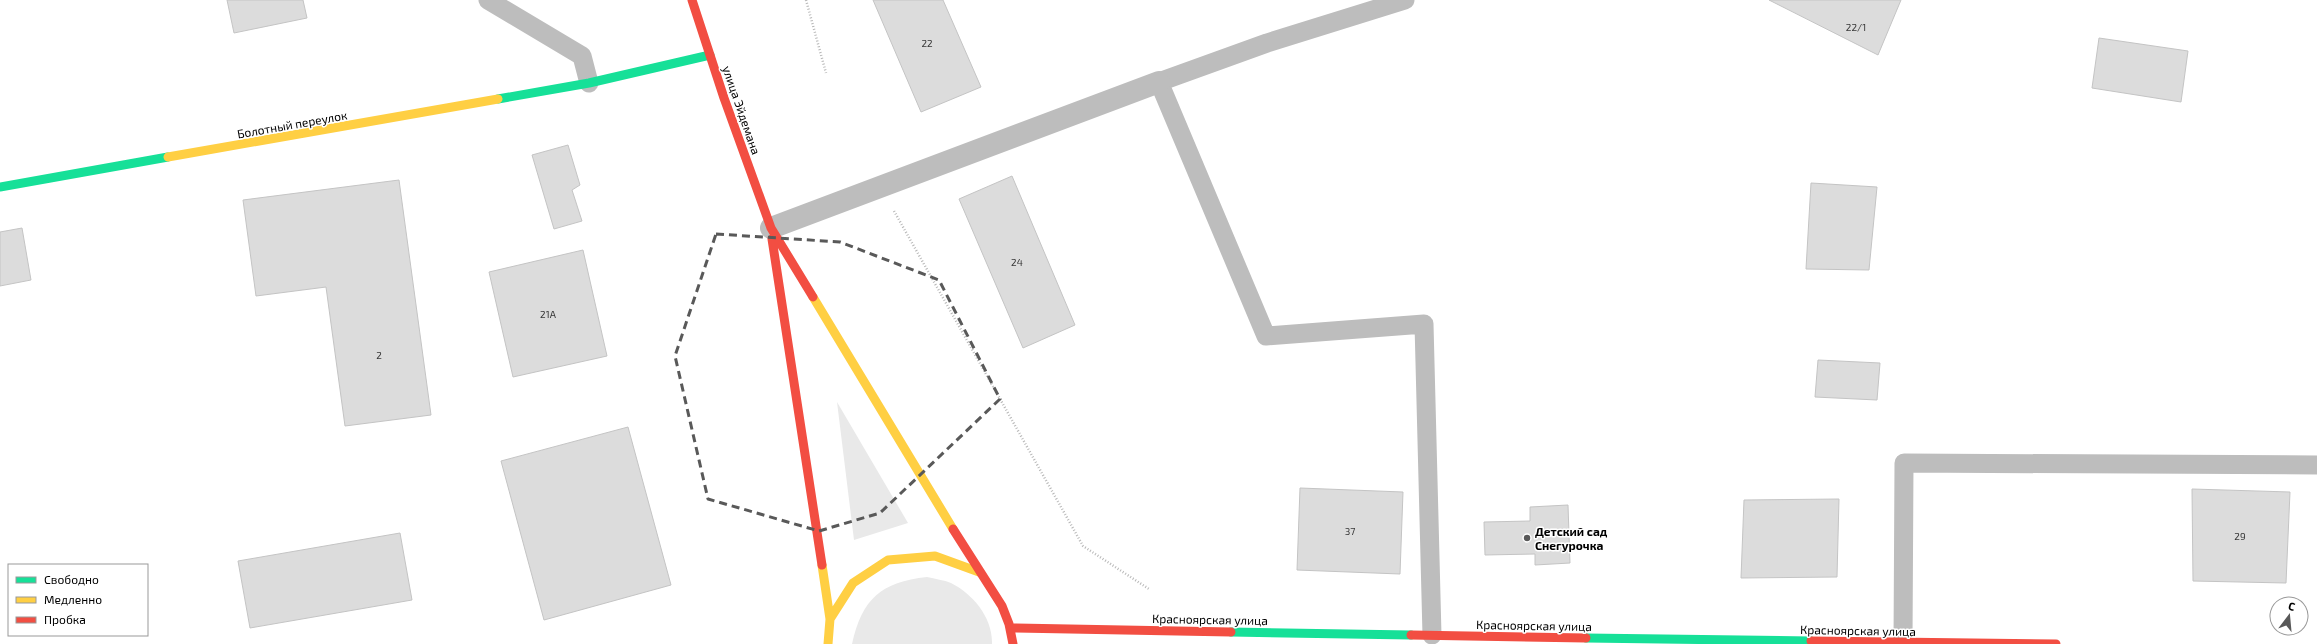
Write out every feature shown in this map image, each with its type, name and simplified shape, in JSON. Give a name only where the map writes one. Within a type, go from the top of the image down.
[{"type":"street","name":"улица Эйдемана","points":[[692,0],[771,228]]},
{"type":"street","name":"Болотный переулок","points":[[0,187],[589,83],[710,54]]},
{"type":"street","points":[[771,228],[1159,82]]},
{"type":"street","points":[[771,228],[979,572],[1000,600],[1012,628],[1013,644]]},
{"type":"street","points":[[771,228],[830,619],[828,644]]},
{"type":"street","points":[[830,619],[853,583],[888,560],[935,556],[979,572]]},
{"type":"street","name":"Красноярская улица","points":[[1012,628],[1903,644],[2056,644]]},
{"type":"lane","points":[[488,0],[582,56],[589,83]]},
{"type":"lane","points":[[1405,0],[1267,42],[1159,82],[1266,336],[1424,324],[1432,635]]},
{"type":"lane","points":[[1903,644],[1904,463],[2317,465]]},
{"type":"path","points":[[806,0],[826,73]]},
{"type":"path","points":[[880,186],[1083,546],[1149,589]]},
{"type":"highlighted area","points":[[716,234],[840,242],[939,280],[1000,399],[880,513],[819,531],[708,499],[675,356]]},
{"type":"shaded area","points":[[837,402],[908,523],[854,540]]},
{"type":"shaded area","points":[[927,577],[951,583],[974,600],[985,616],[989,625],[992,644],[852,644],[861,615],[868,604],[876,596],[897,583]]},
{"type":"building","points":[[227,0],[303,0],[307,18],[234,33]]},
{"type":"building","points":[[873,0],[943,0],[981,87],[921,112]]},
{"type":"building","points":[[1769,0],[1901,0],[1878,55]]},
{"type":"building","points":[[2099,38],[2188,51],[2181,102],[2092,88]]},
{"type":"building","points":[[568,145],[580,185],[572,190],[582,221],[554,229],[532,155]]},
{"type":"building","points":[[1012,176],[1075,325],[1023,348],[959,199]]},
{"type":"building","points":[[399,180],[431,415],[345,426],[326,287],[256,296],[243,200]]},
{"type":"building","points":[[1811,183],[1877,187],[1869,270],[1806,269]]},
{"type":"building","points":[[22,228],[31,280],[0,286],[0,232]]},
{"type":"building","points":[[583,250],[607,356],[513,377],[489,272]]},
{"type":"building","points":[[1818,360],[1880,363],[1877,400],[1815,397]]},
{"type":"building","points":[[628,427],[671,585],[544,620],[501,461]]},
{"type":"building","points":[[1300,488],[1403,492],[1400,574],[1297,570]]},
{"type":"building","points":[[2192,489],[2290,492],[2286,583],[2193,581]]},
{"type":"building","points":[[1839,499],[1837,577],[1741,578],[1744,500]]},
{"type":"building","name":"Детский сад Снегурочка","points":[[1568,505],[1570,563],[1535,565],[1535,554],[1485,555],[1484,522],[1530,521],[1530,507]]},
{"type":"building","points":[[400,533],[412,600],[250,628],[238,561]]},
{"type":"traffic: fast","points":[[498,99],[589,83],[710,55]]},
{"type":"traffic: fast","points":[[0,187],[168,157]]},
{"type":"traffic: fast","points":[[1231,632],[1411,635]]},
{"type":"traffic: fast","points":[[1586,638],[1811,641]]},
{"type":"traffic: slow","points":[[168,157],[498,99]]},
{"type":"traffic: slow","points":[[813,297],[953,529]]},
{"type":"traffic: slow","points":[[828,644],[830,619],[853,583],[888,560],[935,556],[979,572]]},
{"type":"traffic: slow","points":[[822,565],[830,619]]},
{"type":"traffic: jam","points":[[692,0],[724,98],[771,228],[813,297]]},
{"type":"traffic: jam","points":[[772,239],[822,565]]},
{"type":"traffic: jam","points":[[953,529],[1002,606],[1009,624],[1013,644]]},
{"type":"traffic: jam","points":[[1012,628],[1231,632]]},
{"type":"traffic: jam","points":[[1411,635],[1586,638]]},
{"type":"traffic: jam","points":[[1811,641],[2056,644]]},
{"type":"place","name":"Детский сад Снегурочка","points":[[1527,538]]}]
